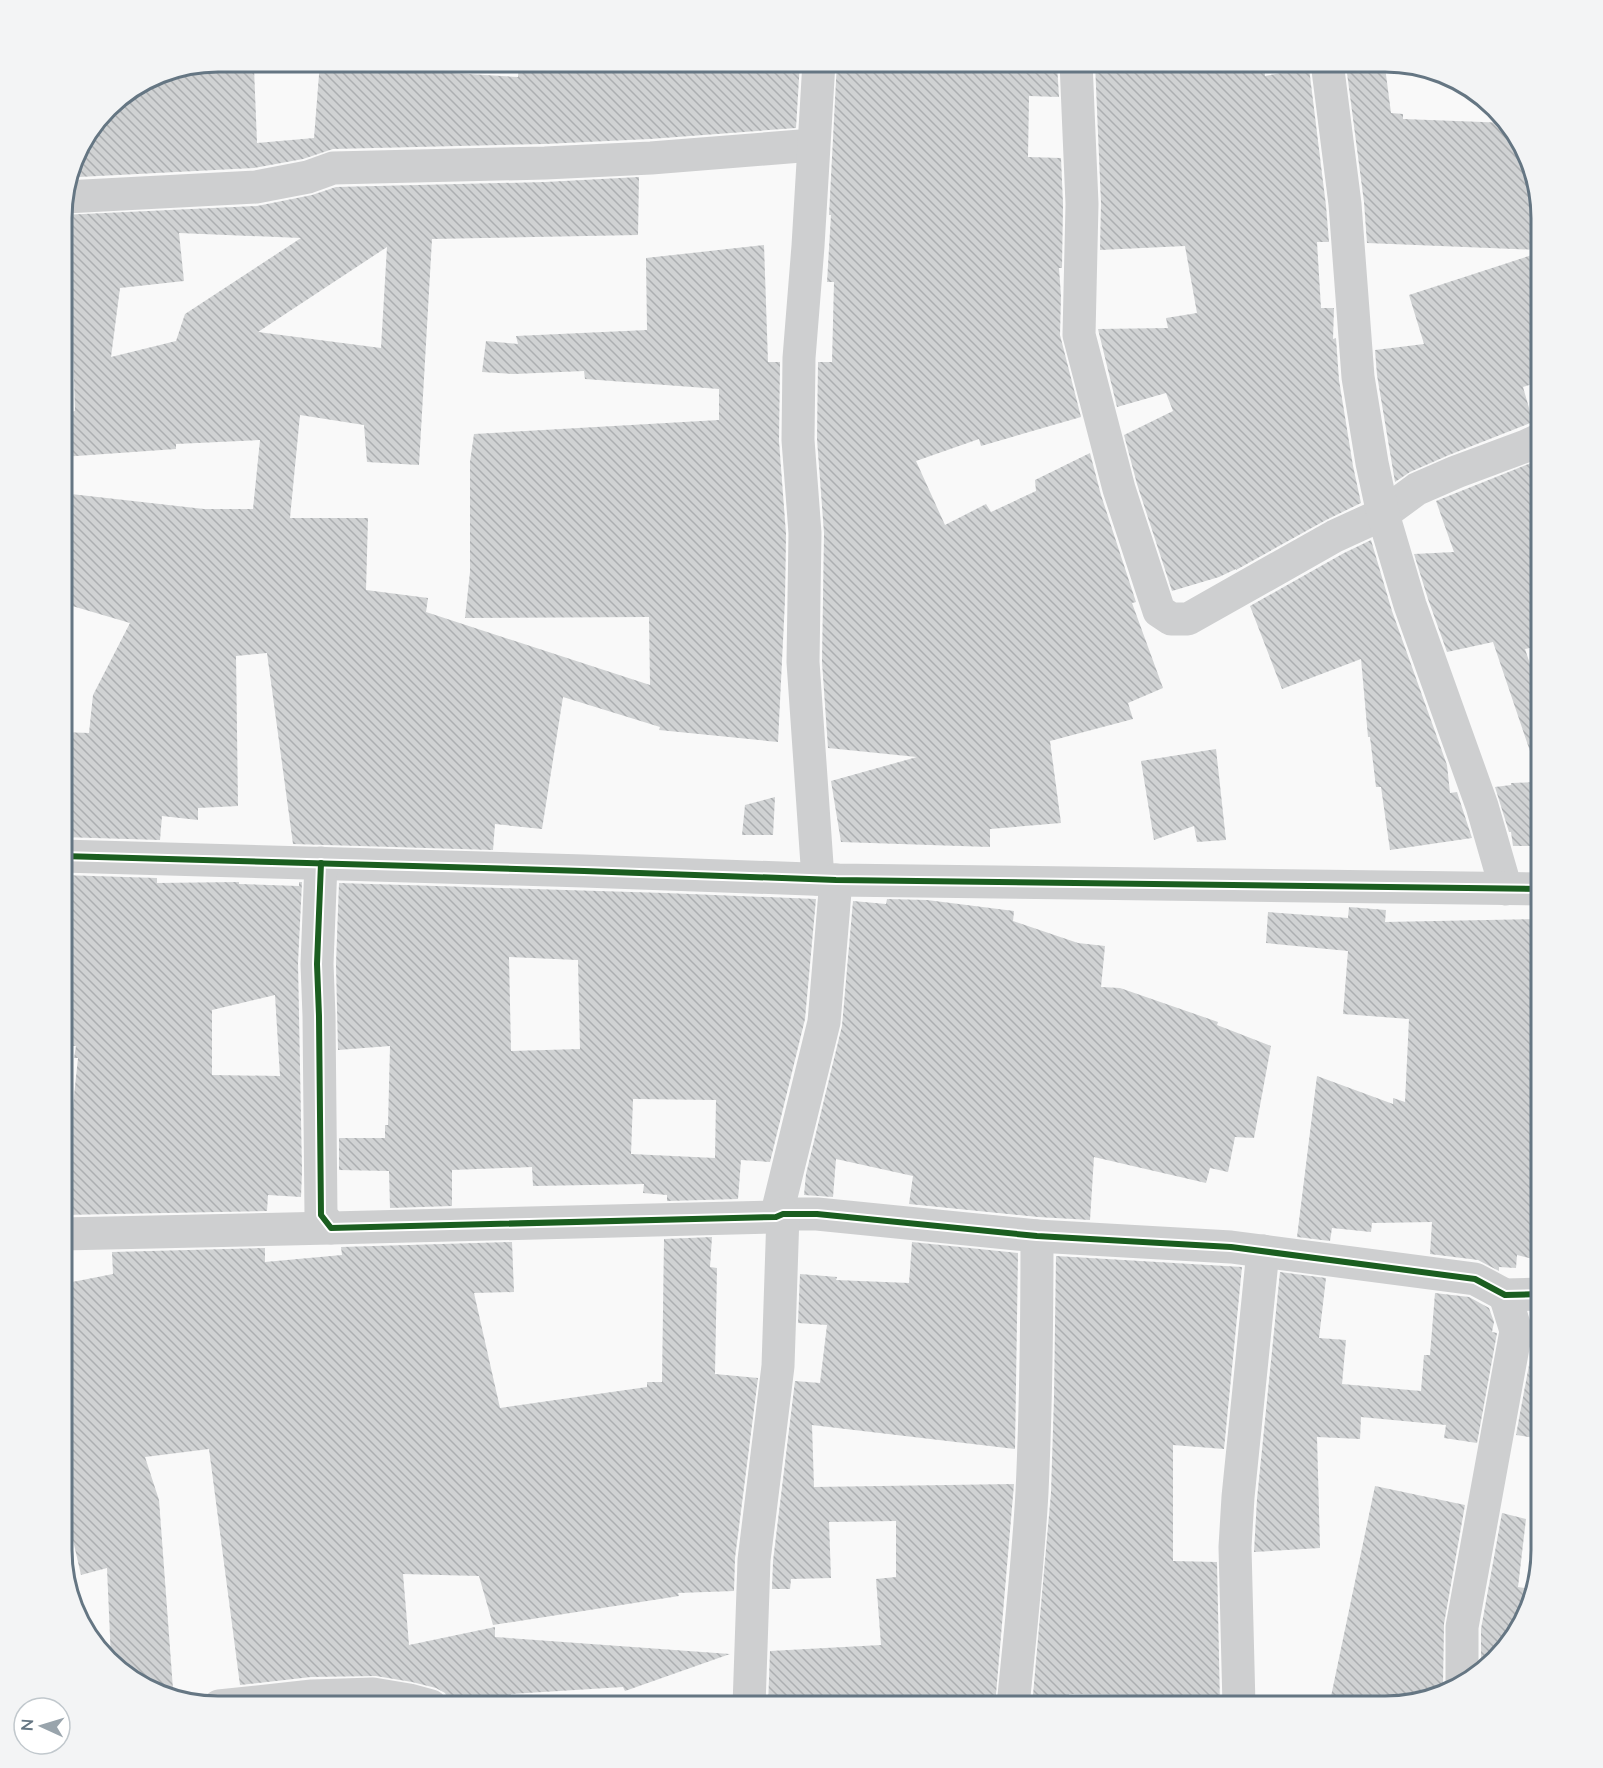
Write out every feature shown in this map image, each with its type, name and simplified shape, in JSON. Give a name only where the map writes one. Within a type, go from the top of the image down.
[{"type":"street","points":[[749,1696],[754,1560],[778,1366],[779,1216],[824,1022],[827,880],[803,662],[806,533],[798,440],[798,358],[808,246],[818,72]]},
{"type":"street","points":[[1076,72],[1082,204],[1079,335],[1119,489],[1159,611],[1171,619],[1188,619],[1289,560],[1383,514],[1417,489],[1531,444]]},
{"type":"street","points":[[1328,72],[1345,204],[1358,377],[1383,514],[1410,605],[1482,807],[1506,889]]},
{"type":"street","points":[[74,197],[256,187],[308,177],[333,168],[651,158],[813,145]]},
{"type":"street","points":[[72,856],[827,880],[1531,889]]},
{"type":"street","points":[[321,863],[317,964],[320,1016],[321,1215],[331,1228]]},
{"type":"street","points":[[72,1234],[818,1214],[1037,1236],[1231,1247],[1475,1279],[1505,1295],[1531,1294]]},
{"type":"street","points":[[1013,1696],[1025,1589],[1032,1493],[1037,1236]]},
{"type":"street","points":[[1239,1696],[1235,1547],[1263,1251]]},
{"type":"street","points":[[1462,1674],[1462,1627],[1516,1331],[1505,1295]]},
{"type":"street","points":[[312,1696],[373,1694],[385,1696]]},
{"type":"building","points":[[254,72],[257,143],[314,138],[319,72],[435,72],[518,77],[518,72],[799,72],[796,128],[544,144],[333,149],[303,159],[254,168],[79,177],[87,153],[102,129],[122,108],[162,83],[199,73]]},
{"type":"building","points":[[836,72],[1057,72],[1059,97],[1029,96],[1028,157],[1061,158],[1063,204],[1062,268],[1059,268],[1060,335],[1081,417],[981,446],[979,439],[916,461],[945,525],[986,504],[991,512],[1036,491],[1035,480],[1090,453],[1101,495],[1136,602],[1132,603],[1163,688],[1128,703],[1133,719],[1050,741],[1061,823],[990,829],[990,847],[841,842],[831,781],[917,757],[828,748],[822,662],[824,533],[817,439],[818,362],[832,362],[834,282],[827,282],[831,215],[829,215]]},
{"type":"building","points":[[1095,72],[1265,72],[1265,76],[1287,72],[1309,72],[1329,242],[1317,242],[1321,308],[1334,308],[1333,339],[1336,338],[1339,380],[1361,503],[1236,570],[1172,591],[1137,484],[1124,435],[1173,411],[1166,393],[1117,407],[1098,329],[1168,328],[1166,318],[1197,313],[1185,246],[1100,250],[1101,203]]},
{"type":"building","points":[[1386,72],[1391,113],[1403,114],[1403,119],[1495,122],[1516,153],[1523,171],[1531,208],[1531,250],[1367,243],[1364,202],[1347,73]]},
{"type":"building","points":[[639,177],[638,235],[432,239],[419,465],[367,462],[364,425],[300,415],[290,518],[368,518],[366,590],[428,598],[426,612],[650,685],[649,617],[465,618],[470,572],[470,462],[474,434],[719,420],[719,389],[585,379],[584,371],[514,374],[482,372],[486,341],[518,344],[516,336],[647,330],[646,258],[764,245],[768,362],[780,362],[779,441],[786,534],[778,742],[659,730],[660,727],[563,697],[542,829],[495,824],[493,850],[293,844],[267,653],[236,656],[238,806],[198,808],[198,820],[162,816],[160,840],[72,837],[72,732],[89,733],[93,695],[130,623],[72,606],[72,494],[204,509],[253,509],[260,440],[176,444],[176,449],[72,456],[72,412],[75,411],[72,215],[257,206],[312,195],[336,187],[545,182]],"holes":[[[179,233],[301,238],[185,314],[176,341],[111,357],[120,288],[184,281]],[[387,247],[381,348],[258,332]]]},
{"type":"building","points":[[1531,255],[1531,384],[1523,387],[1531,423],[1449,455],[1410,472],[1395,482],[1375,350],[1424,344],[1409,295]]},
{"type":"building","points":[[1531,463],[1531,648],[1525,649],[1531,667],[1531,754],[1493,642],[1447,652],[1414,554],[1454,552],[1436,501]]},
{"type":"building","points":[[1371,540],[1392,611],[1447,765],[1450,793],[1457,792],[1472,838],[1390,850],[1381,787],[1376,787],[1370,737],[1368,737],[1361,659],[1282,689],[1250,606]]},
{"type":"building","points":[[1216,749],[1226,840],[1197,842],[1194,826],[1154,840],[1141,761]]},
{"type":"building","points":[[1531,782],[1531,846],[1513,846],[1511,832],[1509,832],[1495,787],[1511,785],[1511,783]]},
{"type":"building","points":[[775,797],[773,835],[742,835],[745,805]]},
{"type":"building","points":[[72,875],[157,878],[157,883],[239,882],[239,884],[299,886],[299,882],[302,882],[298,963],[301,1197],[268,1195],[267,1211],[72,1215],[72,1115],[78,1058],[74,1058],[76,1046],[72,1046]],"holes":[[[275,995],[280,1076],[212,1075],[212,1010]]]},
{"type":"building","points":[[339,883],[816,899],[805,1019],[770,1162],[741,1160],[738,1199],[667,1201],[667,1195],[643,1193],[644,1184],[533,1186],[532,1167],[452,1170],[452,1206],[390,1208],[389,1171],[339,1170],[339,1138],[385,1138],[385,1125],[388,1125],[390,1046],[338,1050],[336,964]],"holes":[[[509,957],[578,960],[580,1049],[511,1051]],[[633,1099],[716,1100],[715,1158],[631,1154]]]},
{"type":"building","points":[[887,899],[927,900],[1014,911],[1013,921],[1078,943],[1105,946],[1101,987],[1120,988],[1218,1022],[1217,1025],[1271,1046],[1254,1138],[1235,1137],[1228,1172],[1210,1168],[1206,1183],[1094,1157],[1090,1220],[909,1204],[913,1176],[836,1159],[833,1197],[804,1195],[806,1174],[842,1026],[853,901],[886,904]]},
{"type":"building","points":[[1349,907],[1386,910],[1385,922],[1531,919],[1531,1258],[1517,1255],[1516,1268],[1499,1267],[1499,1271],[1478,1260],[1430,1254],[1432,1222],[1372,1223],[1371,1232],[1332,1228],[1330,1241],[1297,1237],[1317,1076],[1393,1104],[1393,1098],[1405,1102],[1409,1019],[1343,1014],[1348,951],[1266,943],[1268,912],[1348,918]]},
{"type":"building","points":[[712,1237],[710,1267],[717,1268],[715,1374],[758,1378],[735,1558],[734,1591],[678,1593],[679,1596],[493,1625],[479,1576],[403,1574],[409,1645],[495,1627],[495,1637],[730,1654],[625,1691],[623,1687],[511,1694],[511,1696],[446,1696],[436,1688],[376,1676],[311,1677],[240,1685],[209,1449],[145,1457],[159,1500],[173,1689],[153,1681],[129,1666],[111,1648],[107,1568],[81,1575],[72,1536],[72,1282],[113,1274],[112,1252],[265,1248],[265,1262],[342,1255],[341,1247],[512,1242],[514,1292],[474,1293],[500,1408],[647,1387],[647,1382],[662,1382],[664,1239]]},
{"type":"building","points":[[912,1242],[1018,1253],[1015,1449],[812,1425],[814,1487],[1014,1484],[996,1696],[768,1696],[770,1651],[881,1645],[876,1579],[896,1577],[896,1521],[829,1522],[831,1578],[791,1579],[790,1589],[772,1589],[773,1561],[795,1381],[820,1383],[827,1325],[798,1323],[800,1274],[837,1277],[836,1280],[909,1283]]},
{"type":"building","points":[[1056,1256],[1242,1267],[1224,1449],[1173,1445],[1173,1561],[1217,1562],[1220,1696],[1069,1694],[1069,1696],[1033,1696],[1051,1493]]},
{"type":"building","points":[[1280,1272],[1326,1278],[1319,1338],[1346,1340],[1342,1384],[1421,1391],[1424,1355],[1430,1355],[1435,1293],[1469,1297],[1489,1308],[1494,1322],[1492,1332],[1497,1333],[1477,1443],[1444,1438],[1446,1425],[1361,1417],[1360,1439],[1317,1437],[1320,1548],[1254,1552],[1257,1499]]},
{"type":"building","points":[[1531,1354],[1531,1437],[1516,1435]]},
{"type":"building","points":[[1375,1486],[1465,1505],[1444,1624],[1443,1684],[1404,1695],[1331,1696]]},
{"type":"building","points":[[1502,1513],[1526,1519],[1518,1587],[1525,1588],[1523,1597],[1516,1615],[1501,1639],[1481,1660],[1481,1629]]},
{"type":"cycle path","points":[[72,856],[836,880],[1531,889]]},
{"type":"cycle path","points":[[321,863],[317,964],[321,1215],[331,1228],[776,1217],[783,1214],[817,1214],[1037,1236],[1231,1247],[1475,1279],[1505,1295],[1531,1294]]}]
